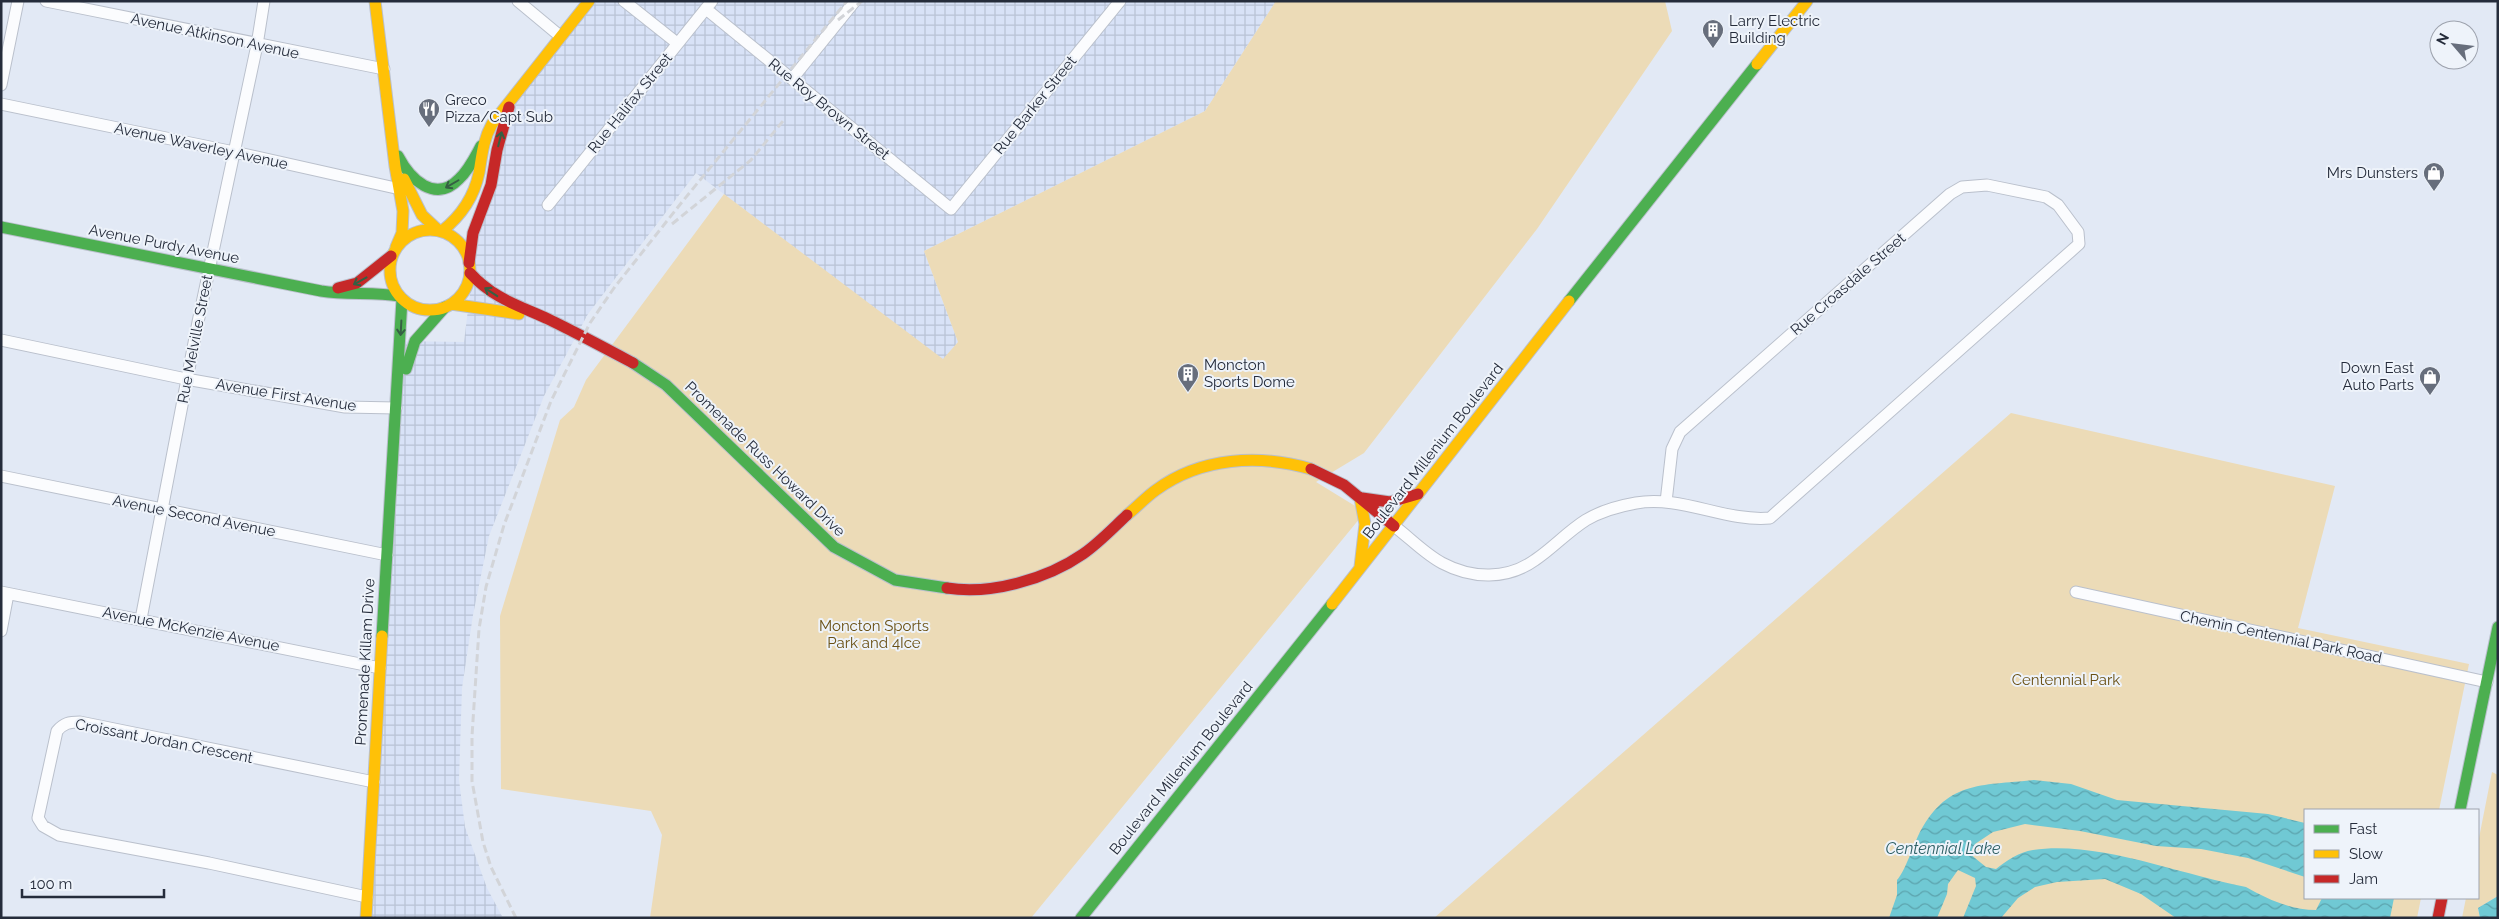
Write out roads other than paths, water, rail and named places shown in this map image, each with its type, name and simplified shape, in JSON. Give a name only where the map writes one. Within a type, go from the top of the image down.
[{"type":"main road","points":[[375,1],[403,222],[393,252],[390,278],[400,298],[419,309],[435,310],[448,305],[464,291],[470,268],[473,233],[491,185],[500,138],[514,93]]},
{"type":"main road","points":[[397,152],[404,170],[419,184],[431,189],[445,188],[459,180],[481,146],[492,124],[514,93],[589,1]]},
{"type":"main road","name":"Boulevard Millenium Boulevard","points":[[1080,918],[1360,569],[1642,207],[1807,1]]},
{"type":"main road","points":[[391,133],[409,192],[422,215],[440,230],[457,240],[468,255],[470,268]]},
{"type":"main road","points":[[393,252],[411,234],[420,230],[440,230],[463,213],[470,203],[480,165],[481,146]]},
{"type":"main road","name":"Avenue Purdy Avenue","points":[[1,227],[322,291],[346,295],[374,292],[400,298]]},
{"type":"main road","name":"Avenue Purdy Avenue","points":[[322,291],[357,283],[393,252]]},
{"type":"main road","name":"Promenade Russ Howard Drive","points":[[470,268],[483,287],[497,296],[548,319],[633,362],[666,385],[834,547],[895,580],[954,589],[990,588],[1048,573],[1083,554],[1157,489],[1196,468],[1248,459],[1283,461],[1315,470],[1344,485],[1394,526]]},
{"type":"main road","name":"Promenade Killam Drive","points":[[366,918],[396,408],[400,298]]},
{"type":"main road","name":"Promenade Russ Howard Drive","points":[[448,305],[548,319]]},
{"type":"main road","name":"Promenade Killam Drive","points":[[396,408],[413,341],[423,328],[448,305]]},
{"type":"main road","points":[[1360,569],[1366,523],[1365,512],[1360,498],[1388,503],[1397,502],[1420,493]]},
{"type":"main road","points":[[2460,809],[2492,684],[2498,627]]},
{"type":"main road","points":[[2438,918],[2442,899]]},
{"type":"street","points":[[1,85],[18,1]]},
{"type":"street","name":"Avenue Atkinson Avenue","points":[[46,1],[257,45],[384,69]]},
{"type":"street","name":"Rue Melville Street","points":[[141,619],[186,380],[257,45],[264,1]]},
{"type":"street","points":[[518,1],[560,36]]},
{"type":"street","points":[[624,1],[677,43]]},
{"type":"street","points":[[792,79],[855,1]]},
{"type":"street","name":"Rue Barker Street","points":[[951,209],[1120,1]]},
{"type":"street","name":"Rue Halifax Street","points":[[548,205],[709,5]]},
{"type":"street","name":"Rue Roy Brown Street","points":[[709,5],[792,79],[951,209]]},
{"type":"street","name":"Avenue Waverley Avenue","points":[[1,104],[234,152],[400,189]]},
{"type":"street","name":"Rue Croasdale Street","points":[[1988,185],[2046,197],[2058,205],[2078,232],[2079,244],[1779,513],[1770,518],[1752,520],[1666,502],[1672,449],[1680,432],[1950,194],[1968,186],[1988,185]]},
{"type":"street","name":"Avenue First Avenue","points":[[1,340],[186,380],[345,406],[396,408]]},
{"type":"street","name":"Avenue Second Avenue","points":[[1,476],[386,555]]},
{"type":"street","points":[[1394,526],[1440,562],[1456,570],[1476,575],[1496,575],[1516,570],[1535,561],[1588,519],[1614,508],[1630,504],[1666,502]]},
{"type":"street","name":"Chemin Centennial Park Road","points":[[2076,592],[2492,684]]},
{"type":"street","points":[[1,631],[5,593]]},
{"type":"street","name":"Avenue McKenzie Avenue","points":[[5,593],[380,668]]},
{"type":"street","name":"Croissant Jordan Crescent","points":[[367,897],[209,863],[59,835],[43,826],[38,818],[56,731],[62,724],[70,722],[80,722],[374,782]]},
{"type":"water","name":"Centennial Lake","points":[[2034,780],[2071,784],[2117,800],[2268,814],[2304,823],[2304,877],[2248,858],[2201,849],[2156,846],[2080,831],[2025,824],[1993,832],[1975,844],[1970,854],[1986,867],[1996,869],[2008,860],[2033,850],[2058,848],[2084,850],[2139,860],[2246,887],[2271,900],[2307,910],[2316,910],[2322,899],[2394,899],[2390,918],[2176,918],[2141,894],[2105,879],[2057,882],[2035,887],[2018,898],[2001,918],[1963,918],[1976,886],[1975,878],[1958,870],[1948,884],[1947,894],[1937,918],[1889,918],[1897,895],[1897,880],[1918,836],[1940,804],[1966,789],[1997,783]]},
{"type":"water","points":[[2498,896],[2498,918],[2480,918],[2478,908]]},
{"type":"railway","points":[[516,918],[491,867],[483,842],[472,781],[472,736],[479,629],[486,587],[504,525],[551,401],[590,323],[614,288],[682,202],[847,1]]},
{"type":"railway","points":[[838,20],[862,1]]},
{"type":"railway","points":[[672,224],[751,160],[783,121]]},
{"type":"place","name":"Larry Electric Building","points":[[1713,49]]},
{"type":"place","name":"Greco Pizza/Capt Sub","points":[[429,128]]},
{"type":"place","name":"Mrs Dunsters","points":[[2434,192]]},
{"type":"place","name":"Moncton Sports Dome","points":[[1188,393]]},
{"type":"place","name":"Down East Auto Parts","points":[[2430,396]]},
{"type":"park label","name":"Moncton Sports Park and 4Ice","points":[[874,634]]},
{"type":"park label","name":"Centennial Park","points":[[2066,680]]}]
